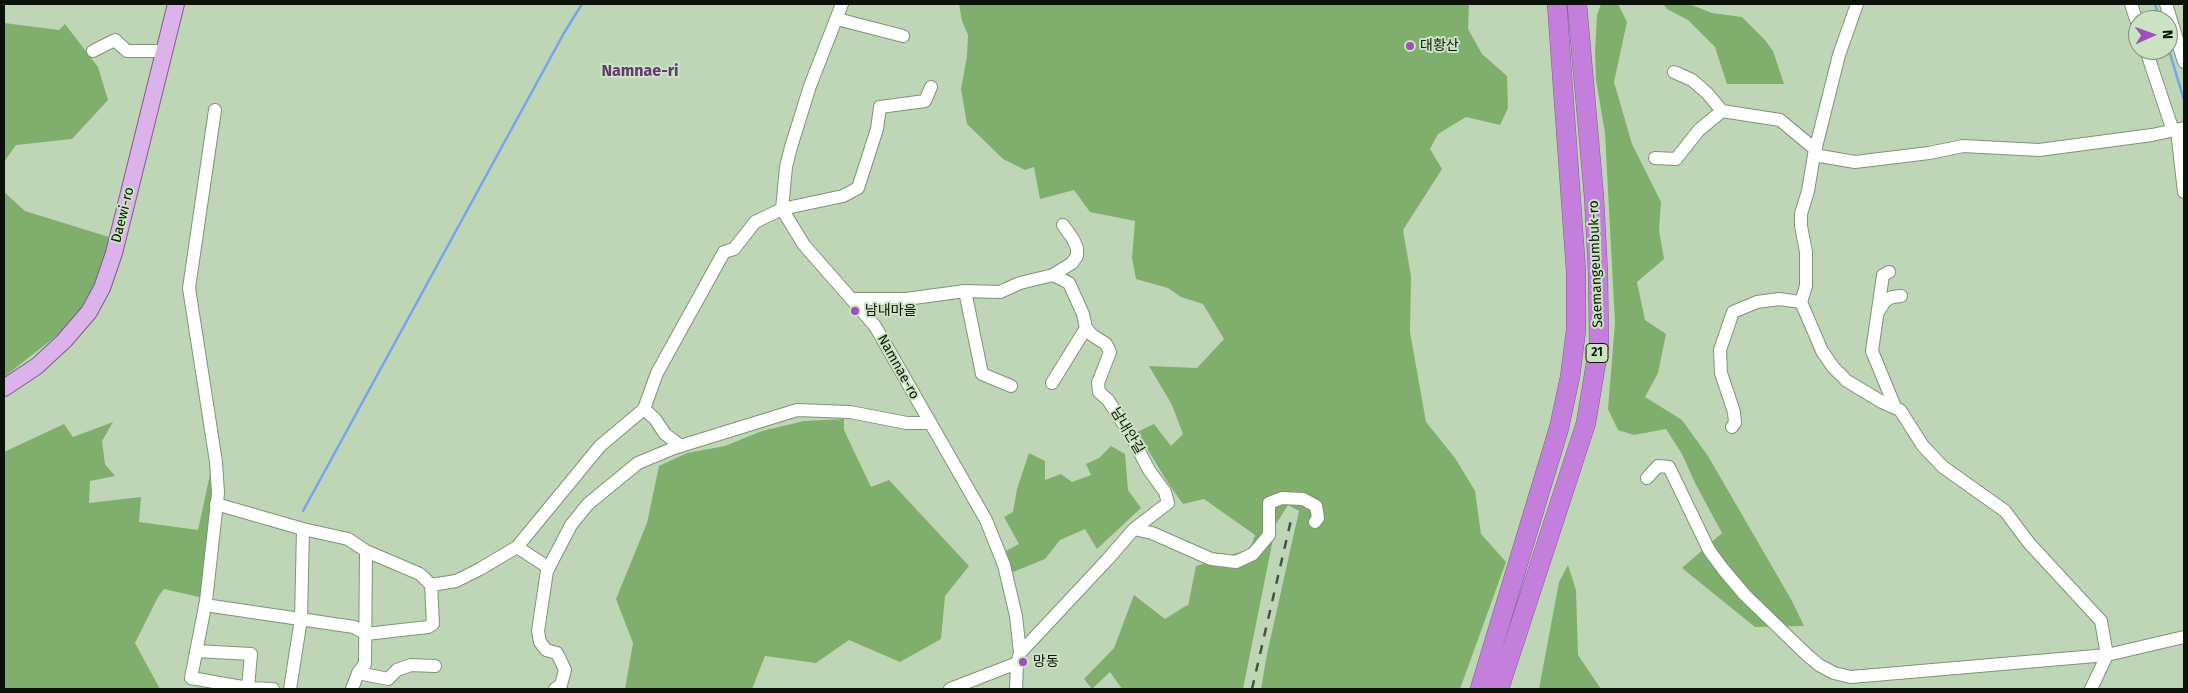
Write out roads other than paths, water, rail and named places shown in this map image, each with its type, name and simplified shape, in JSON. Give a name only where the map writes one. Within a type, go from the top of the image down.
[{"type":"highway","name":"Saemangeumbuk-ro","points":[[1480,689],[1559,428],[1571,368],[1576,330],[1576,272],[1557,4]]},
{"type":"highway","name":"Saemangeumbuk-ro","points":[[1499,689],[1586,423],[1599,345],[1594,197],[1577,4]]},
{"type":"main road","name":"Daewi-ro","points":[[4,388],[37,366],[64,341],[89,312],[102,288],[114,254],[176,4]]},
{"type":"street","points":[[782,209],[788,160],[810,86],[842,4]]},
{"type":"street","points":[[1857,4],[1839,55],[1801,214],[1801,226],[1806,252],[1806,286],[1801,302],[1822,352],[1833,368],[1846,381],[1900,410],[1923,446],[1943,467],[2004,511],[2029,543],[2101,621],[2107,655],[2091,689]]},
{"type":"street","points":[[2166,4],[2184,62]]},
{"type":"street","points":[[837,19],[903,36]]},
{"type":"street","points":[[93,51],[116,40],[127,52],[164,51]]},
{"type":"street","points":[[2150,60],[2179,129],[2184,192]]},
{"type":"street","points":[[1674,72],[1692,80],[1708,93],[1722,111],[1780,120],[1815,153],[1855,162],[1929,154],[1963,146],[2039,150],[2179,129]]},
{"type":"street","points":[[430,585],[456,581],[480,569],[517,546],[600,446],[644,409],[657,373],[724,252],[734,249],[755,222],[782,209],[843,196],[858,188],[875,136],[880,107],[925,101],[931,87]]},
{"type":"street","points":[[215,110],[189,288],[216,462],[218,493],[206,604],[190,678],[248,688],[273,689]]},
{"type":"street","points":[[1655,158],[1676,159],[1699,130],[1722,111]]},
{"type":"street","name":"Namnae-ro","points":[[782,209],[804,245],[875,326],[986,520],[1004,565],[1016,616],[1019,658],[1016,689]]},
{"type":"street","points":[[853,300],[906,299],[965,292],[1000,292],[1020,283],[1053,275],[1072,263],[1077,256],[1074,239],[1063,225]]},
{"type":"street","points":[[1889,272],[1883,275],[1872,351],[1894,407]]},
{"type":"street","points":[[1052,383],[1086,328],[1083,314],[1069,283],[1053,275]]},
{"type":"street","points":[[965,292],[982,374],[1011,386]]},
{"type":"street","points":[[1876,316],[1885,301],[1892,297],[1901,296]]},
{"type":"street","points":[[1732,427],[1735,423],[1734,412],[1721,373],[1720,350],[1733,312],[1757,302],[1779,299],[1801,302]]},
{"type":"street","name":"남내안길","points":[[1019,658],[1134,529],[1168,502],[1165,492],[1149,470],[1130,434],[1108,400],[1099,392],[1098,383],[1110,352],[1106,344],[1086,328]]},
{"type":"street","points":[[644,409],[655,419],[665,434],[681,446]]},
{"type":"street","points":[[555,689],[561,685],[565,670],[557,653],[546,650],[540,642],[538,631],[549,568],[571,525],[588,504],[638,463],[681,446],[797,410],[850,412],[907,423],[930,423]]},
{"type":"street","points":[[1646,478],[1658,466],[1669,467],[1710,550],[1723,569],[1745,595],[1764,611],[1806,654],[1819,665],[1834,673],[1851,677],[2107,655],[2184,637]]},
{"type":"street","points":[[1134,529],[1152,533],[1211,559],[1236,562],[1253,554],[1269,536],[1269,503],[1282,498],[1303,499],[1316,506],[1318,518],[1315,522]]},
{"type":"street","points":[[206,604],[354,627],[366,634],[428,628],[433,624],[430,585],[420,574],[366,550],[348,539],[303,529],[216,504]]},
{"type":"street","points":[[290,689],[301,620],[303,529]]},
{"type":"street","points":[[517,546],[549,568]]},
{"type":"street","points":[[352,689],[358,673],[365,664],[366,550]]},
{"type":"street","points":[[196,651],[250,654],[248,688]]},
{"type":"street","points":[[950,689],[1019,658]]},
{"type":"street","points":[[358,673],[388,679],[397,670],[411,665],[435,666]]},
{"type":"waterway","points":[[303,511],[564,33],[582,4]]},
{"type":"waterway","points":[[2155,4],[2157,10]]},
{"type":"waterway","points":[[2172,60],[2184,100]]},
{"type":"railway","points":[[1252,689],[1291,520]]},
{"type":"place","name":"대황산","points":[[1410,46]]},
{"type":"place","name":"남내마을","points":[[855,311]]},
{"type":"place","name":"망동","points":[[1023,662]]},
{"type":"district","name":"Namnae-ri","points":[[640,72]]}]
